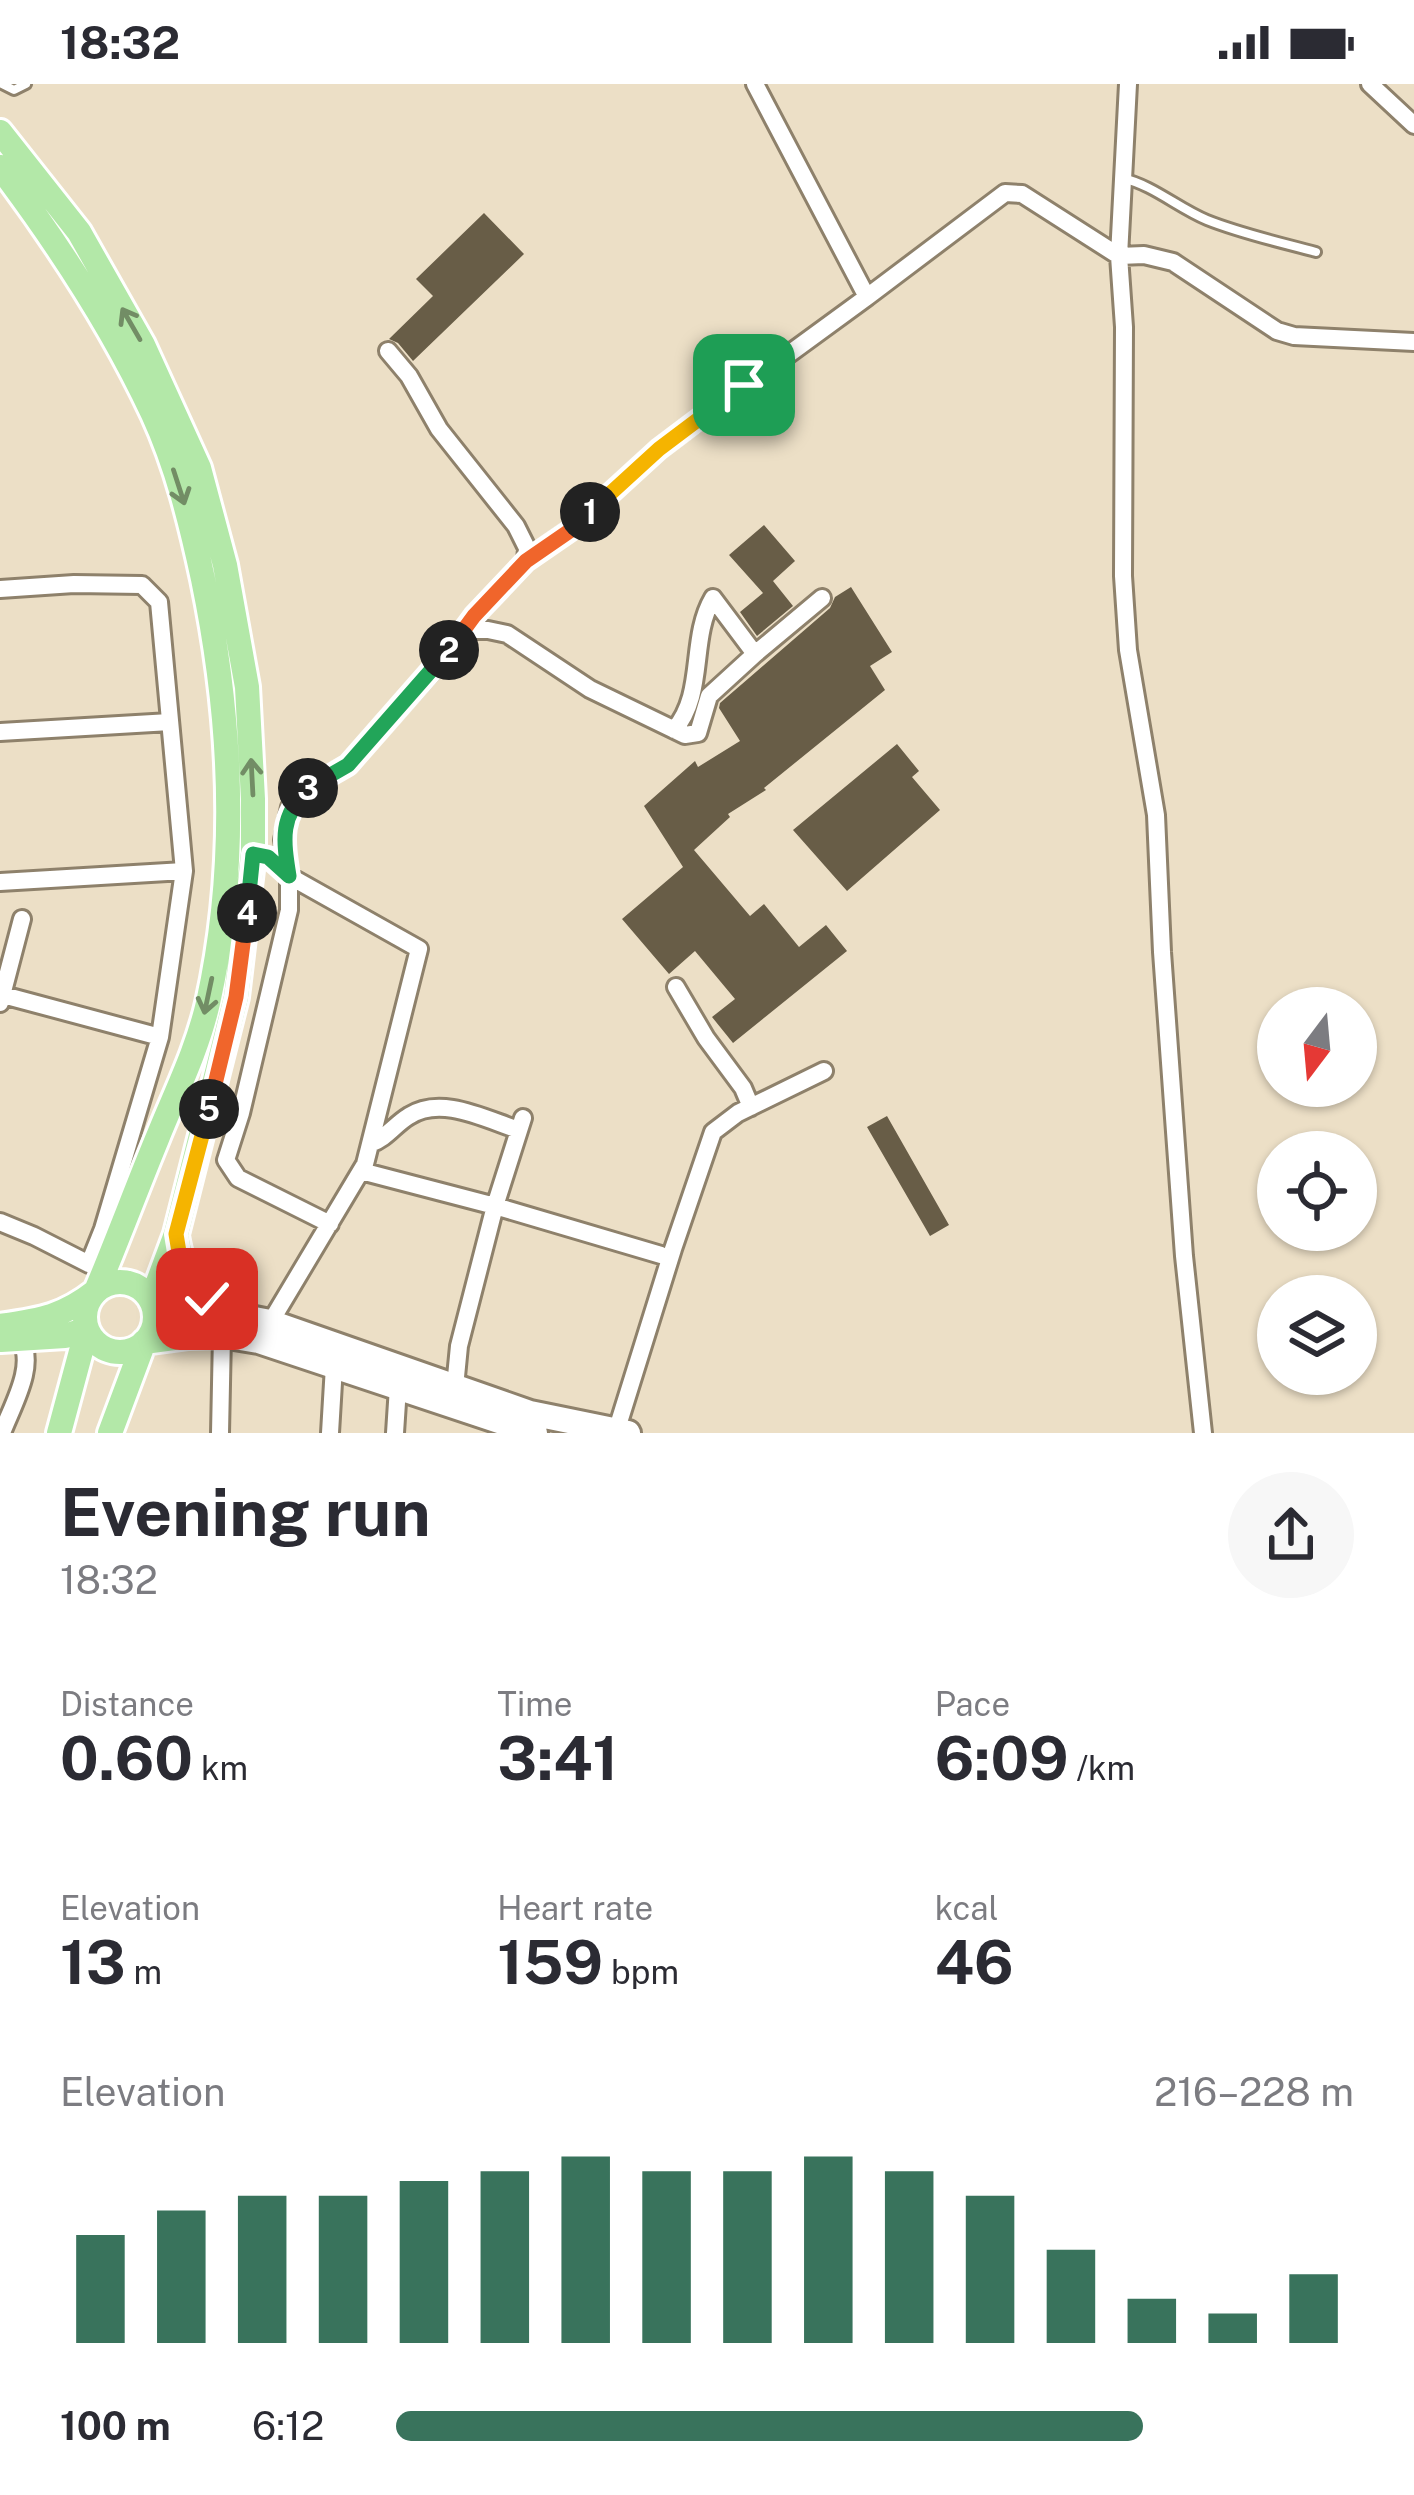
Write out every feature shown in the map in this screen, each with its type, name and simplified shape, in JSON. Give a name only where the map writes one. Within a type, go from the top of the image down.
[{"type":"main road","points":[[0,132],[79,232],[143,344],[199,468],[225,565],[247,687],[253,854],[236,997],[176,1234],[151,1301]]},
{"type":"main road","points":[[0,167],[51,235],[154,417],[191,524],[213,626],[227,747],[230,824],[224,907],[208,1003],[193,1056],[86,1309],[87,1329],[58,1433]]},
{"type":"main road","points":[[176,1234],[182,1270],[226,1325]]},
{"type":"main road","points":[[7,1335],[74,1308],[116,1282],[136,1286],[151,1301],[155,1318],[110,1433]]},
{"type":"main road","points":[[151,1301],[174,1298],[226,1325]]},
{"type":"main road","points":[[87,1329],[93,1339],[123,1352],[144,1342],[226,1325]]},
{"type":"main road","points":[[7,1335],[65,1336],[87,1329]]},
{"type":"main road","points":[[7,1335],[54,1355],[67,1399]]},
{"type":"street","points":[[755,84],[867,297]]},
{"type":"street","points":[[1128,84],[1119,256],[1128,650],[1156,815],[1184,1256],[1203,1433]]},
{"type":"street","points":[[1370,84],[1414,125]]},
{"type":"street","points":[[330,1224],[238,1178],[226,1160],[290,910],[283,839],[290,807],[312,784],[348,765],[526,561],[571,530],[659,449],[1005,194],[1022,194],[1119,256],[1144,254],[1173,262],[1277,331],[1294,336],[1414,342]]},
{"type":"street","points":[[388,351],[409,376],[439,429],[516,526],[527,548],[526,561]]},
{"type":"street","points":[[0,589],[142,585],[159,602],[184,871],[160,1037],[89,1264],[0,1222]]},
{"type":"street","points":[[674,730],[691,703],[704,614],[713,598],[754,654]]},
{"type":"street","points":[[464,630],[507,634],[590,688],[685,735],[698,733],[709,697],[822,598]]},
{"type":"street","points":[[0,732],[170,722]]},
{"type":"street","points":[[253,854],[268,857],[289,876],[418,949],[361,1171],[264,1332]]},
{"type":"street","points":[[0,882],[184,871]]},
{"type":"street","points":[[22,919],[2,1000],[160,1037]]},
{"type":"street","points":[[676,987],[751,1107]]},
{"type":"street","points":[[616,1432],[713,1132],[751,1107],[824,1071]]},
{"type":"street","points":[[370,1144],[381,1141],[424,1107],[451,1108],[521,1124],[459,1346],[455,1387]]},
{"type":"street","points":[[361,1171],[661,1256]]},
{"type":"street","points":[[220,1433],[226,1325],[455,1387],[530,1413],[628,1433]]},
{"type":"street","points":[[264,1332],[334,1366],[535,1433]]},
{"type":"street","points":[[2,1433],[26,1368],[25,1347],[7,1335]]},
{"type":"street","points":[[330,1433],[334,1366]]},
{"type":"street","points":[[395,1433],[398,1387]]},
{"type":"lane","points":[[2,84],[14,90],[26,84]]},
{"type":"lane","points":[[1122,178],[1220,225],[1316,252]]},
{"type":"building","points":[[484,213],[524,254],[413,361],[389,339],[433,296],[416,279]]},
{"type":"building","points":[[764,525],[795,561],[773,581],[793,606],[757,636],[740,612],[763,593],[729,555]]},
{"type":"building","points":[[851,587],[892,652],[870,666],[885,690],[766,790],[728,814],[694,850],[750,916],[764,904],[799,947],[826,925],[847,951],[733,1043],[712,1017],[735,999],[695,951],[669,974],[622,919],[683,867],[644,806],[695,761],[698,767],[740,741],[720,703]]},
{"type":"building","points":[[897,744],[919,771],[912,777],[940,810],[847,891],[793,830]]},
{"type":"building","points":[[887,1116],[949,1225],[930,1236],[867,1127]]},
{"type":"route","points":[[207,1299],[182,1270],[176,1234],[236,997],[253,854],[268,857],[289,876],[283,839],[290,807],[312,784],[348,765],[526,561],[571,530],[659,449],[744,385]]}]
